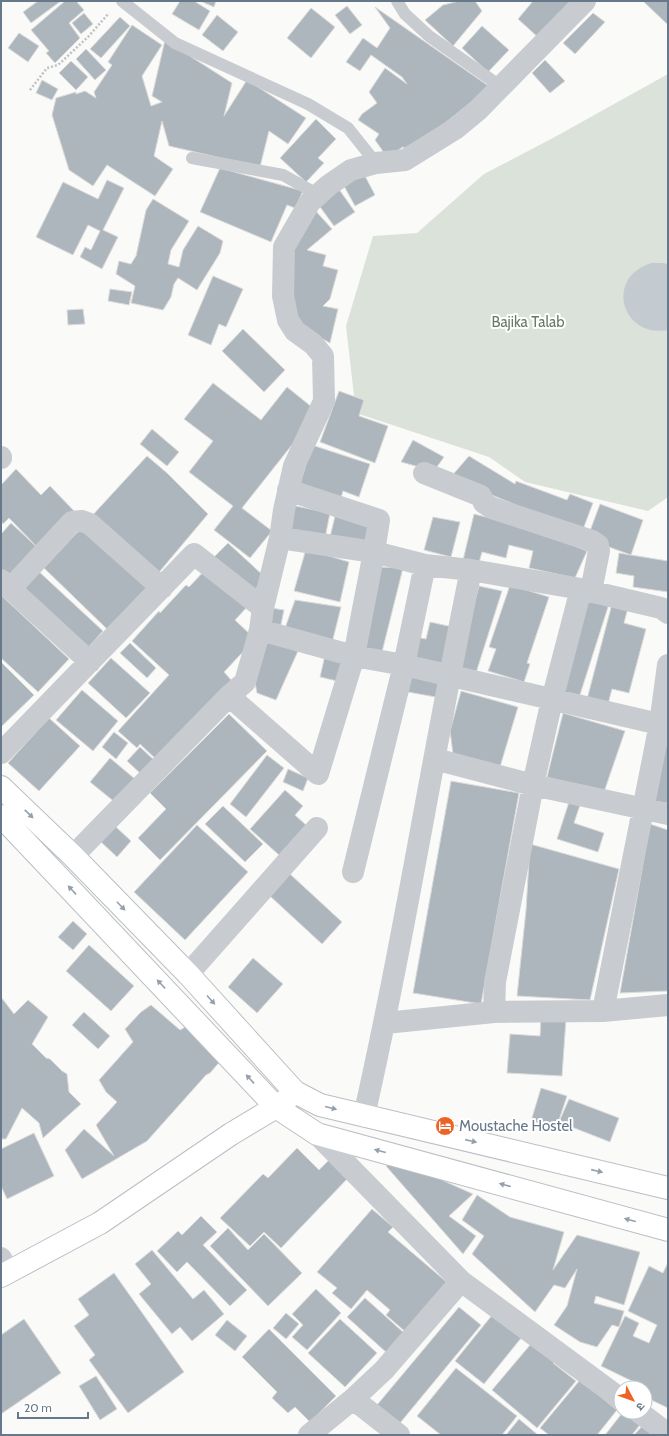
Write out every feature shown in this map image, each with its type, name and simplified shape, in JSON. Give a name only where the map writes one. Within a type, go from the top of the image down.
[{"type":"main road","points":[[1,787],[73,856],[188,974],[296,1092],[320,1105],[668,1188]]},
{"type":"main road","points":[[1,816],[276,1107],[317,1134],[668,1230]]},
{"type":"main road","points":[[3,1269],[100,1223],[231,1134],[276,1107],[296,1092]]},
{"type":"street","points":[[73,856],[229,696],[245,682],[260,630],[263,608],[280,538],[284,510],[294,466],[324,401],[323,356],[313,344],[295,331],[288,320],[283,296],[284,247],[310,202],[351,170],[376,163],[405,160],[455,130],[478,110],[585,1]]},
{"type":"street","points":[[424,473],[480,496],[484,503],[492,508],[592,541],[598,545],[599,551],[552,700],[533,784],[496,982],[494,1012]]},
{"type":"street","points":[[229,696],[318,774],[354,656],[379,520],[288,490]]},
{"type":"street","points":[[90,662],[6,584],[72,522],[82,520],[90,524],[162,588]]},
{"type":"street","points":[[280,538],[374,552],[425,565],[471,570],[586,590],[661,608],[668,613]]},
{"type":"street","points":[[1,753],[194,554],[263,608]]},
{"type":"street","points":[[353,872],[404,665],[425,565]]},
{"type":"street","points":[[364,1116],[385,1023],[449,676],[471,570]]},
{"type":"street","points":[[260,630],[354,656],[404,665],[664,725]]},
{"type":"street","points":[[603,1011],[643,808],[664,725],[668,664]]},
{"type":"street","points":[[435,758],[533,784],[668,814]]},
{"type":"street","points":[[188,974],[316,828]]},
{"type":"street","points":[[385,1023],[494,1012],[603,1011],[668,1005]]},
{"type":"street","points":[[317,1134],[461,1281],[613,1393]]},
{"type":"street","points":[[309,1435],[354,1399],[384,1370],[461,1281]]},
{"type":"street","points":[[354,1399],[399,1435]]},
{"type":"street","points":[[650,1420],[668,1434]]},
{"type":"lane","points":[[397,1],[405,14],[428,36],[500,86]]},
{"type":"lane","points":[[118,4],[175,43],[308,104],[348,128],[376,163]]},
{"type":"lane","points":[[192,158],[283,175],[319,194]]},
{"type":"path","points":[[30,90],[47,68],[58,65],[88,37],[118,4]]},
{"type":"green space","name":"Bajika Talab","points":[[668,74],[668,497],[648,511],[525,482],[489,457],[356,413],[346,326],[373,236],[417,233],[484,174],[553,138]]},
{"type":"shaded area","points":[[651,263],[668,264],[668,330],[654,330],[642,327],[632,319],[626,310],[624,299],[625,288],[630,277],[640,268]]},
{"type":"building","points":[[38,1],[61,1],[31,23],[23,12]]},
{"type":"building","points":[[65,1],[76,1],[84,10],[69,23],[80,38],[55,63],[46,53],[49,51],[31,30]]},
{"type":"building","points":[[180,1],[194,1],[210,11],[199,30],[172,14]]},
{"type":"building","points":[[200,1],[216,1],[214,7]]},
{"type":"building","points":[[459,1],[475,1],[482,11],[453,46],[425,20],[443,5]]},
{"type":"building","points":[[533,1],[575,1],[541,40],[518,19]]},
{"type":"building","points":[[643,1],[668,1],[668,25]]},
{"type":"building","points":[[347,6],[362,25],[350,34],[335,15]]},
{"type":"building","points":[[375,7],[490,87],[410,151],[403,147],[387,157],[375,140],[379,134],[358,120],[362,114],[377,103],[369,92],[385,68],[407,84],[402,77],[371,55],[360,71],[346,62],[363,38],[377,48],[390,28]]},
{"type":"building","points":[[311,8],[335,27],[311,58],[287,38]]},
{"type":"building","points":[[84,13],[93,24],[81,34],[72,23]]},
{"type":"building","points":[[593,13],[605,22],[575,54],[563,43]]},
{"type":"building","points":[[217,15],[238,32],[223,51],[202,35]]},
{"type":"building","points":[[120,17],[130,26],[101,58],[90,49]]},
{"type":"building","points":[[132,25],[162,45],[142,76],[151,106],[162,102],[152,96],[165,40],[232,83],[224,116],[247,80],[306,118],[288,144],[269,131],[260,167],[169,146],[162,121],[154,156],[173,169],[155,196],[107,165],[93,186],[69,170],[52,115],[56,98],[85,91],[96,98],[94,92],[112,65],[108,62]]},
{"type":"building","points":[[482,26],[509,50],[488,72],[462,48]]},
{"type":"building","points":[[19,33],[39,46],[28,62],[8,48]]},
{"type":"building","points":[[86,49],[106,70],[95,80],[76,59]]},
{"type":"building","points":[[545,60],[565,81],[550,93],[532,73]]},
{"type":"building","points":[[71,61],[88,77],[76,90],[59,73]]},
{"type":"building","points":[[42,80],[58,89],[52,100],[36,93]]},
{"type":"building","points":[[316,119],[336,139],[318,158],[324,163],[306,182],[280,158]]},
{"type":"building","points":[[220,168],[303,191],[295,208],[287,205],[271,242],[200,212]]},
{"type":"building","points":[[364,174],[375,195],[355,206],[344,186]]},
{"type":"building","points":[[107,180],[124,188],[103,230],[118,237],[102,269],[80,257],[85,247],[91,250],[100,231],[88,225],[73,255],[36,237],[63,182],[98,199]]},
{"type":"building","points":[[336,185],[355,212],[334,226],[315,200]]},
{"type":"building","points":[[153,199],[189,221],[171,250],[168,264],[179,267],[183,250],[198,226],[223,241],[220,253],[197,290],[178,278],[174,284],[171,297],[163,310],[131,303],[135,286],[116,274],[119,261],[131,264],[136,256],[146,210]]},
{"type":"building","points":[[313,208],[332,229],[307,250],[326,255],[323,266],[338,270],[330,299],[323,306],[338,309],[330,343],[292,322],[285,256]]},
{"type":"building","points":[[213,276],[243,289],[226,327],[219,324],[211,345],[188,335]]},
{"type":"building","points":[[110,289],[132,292],[129,305],[108,301]]},
{"type":"building","points":[[83,309],[85,324],[68,325],[67,310]]},
{"type":"building","points":[[243,329],[285,370],[264,392],[222,351]]},
{"type":"building","points":[[213,383],[261,420],[287,387],[318,412],[242,508],[272,531],[250,558],[214,530],[233,506],[189,472],[213,441],[184,419]]},
{"type":"building","points":[[339,391],[364,400],[359,416],[388,426],[375,463],[320,442]]},
{"type":"building","points":[[152,429],[179,452],[167,466],[140,444]]},
{"type":"building","points":[[413,440],[444,457],[434,471],[401,462]]},
{"type":"building","points":[[312,445],[370,464],[359,497],[343,491],[340,501],[299,487]]},
{"type":"building","points":[[147,456],[167,473],[208,514],[155,577],[90,518]]},
{"type":"building","points":[[469,456],[515,484],[516,481],[567,500],[570,494],[593,503],[582,532],[450,478]]},
{"type":"building","points":[[16,469],[41,495],[50,486],[77,514],[40,550],[9,518],[3,524],[1,521],[1,485]]},
{"type":"building","points":[[600,504],[643,520],[631,555],[587,539]]},
{"type":"building","points":[[291,505],[330,513],[325,538],[286,530]]},
{"type":"building","points":[[336,512],[375,521],[369,546],[330,537]]},
{"type":"building","points":[[474,514],[530,528],[587,551],[575,578],[529,568],[533,551],[509,545],[506,558],[482,552],[479,563],[463,560]]},
{"type":"building","points":[[433,517],[460,522],[451,557],[424,550]]},
{"type":"building","points":[[11,523],[41,551],[11,584],[1,575],[1,534]]},
{"type":"building","points":[[84,525],[149,585],[107,629],[44,568]]},
{"type":"building","points":[[228,543],[266,578],[250,595],[212,559]]},
{"type":"building","points":[[306,549],[349,562],[340,602],[294,591]]},
{"type":"building","points":[[619,553],[668,561],[668,592],[633,587],[634,576],[616,573]]},
{"type":"building","points":[[380,567],[403,568],[382,652],[363,648]]},
{"type":"building","points":[[35,568],[103,631],[86,650],[18,586]]},
{"type":"building","points":[[207,568],[248,606],[235,620],[255,639],[224,672],[233,682],[159,762],[140,744],[137,748],[118,731],[169,675],[132,641],[159,611],[160,613],[186,585],[189,587]]},
{"type":"building","points":[[510,585],[549,597],[527,663],[530,664],[524,682],[488,671],[496,649],[489,647]]},
{"type":"building","points":[[479,586],[502,591],[476,673],[457,669]]},
{"type":"building","points":[[1,595],[69,659],[38,692],[1,658]]},
{"type":"building","points":[[295,600],[341,607],[332,643],[284,631]]},
{"type":"building","points":[[613,600],[629,604],[624,623],[646,629],[629,693],[612,689],[607,708],[586,703]]},
{"type":"building","points":[[587,602],[609,604],[578,701],[561,692]]},
{"type":"building","points":[[271,608],[284,610],[280,629],[267,627]]},
{"type":"building","points":[[430,622],[453,627],[444,670],[410,662],[416,637],[426,639]]},
{"type":"building","points":[[263,640],[298,651],[276,700],[257,693],[254,678]]},
{"type":"building","points":[[130,643],[156,668],[147,678],[120,653]]},
{"type":"building","points":[[325,655],[346,659],[341,682],[320,677]]},
{"type":"building","points":[[111,658],[150,693],[126,718],[88,683]]},
{"type":"building","points":[[1,662],[34,695],[1,727]]},
{"type":"building","points":[[412,673],[444,679],[441,698],[408,692]]},
{"type":"building","points":[[82,690],[118,721],[93,751],[56,720]]},
{"type":"building","points":[[461,691],[518,707],[500,767],[453,754],[450,731]]},
{"type":"building","points":[[563,713],[625,731],[603,795],[547,777]]},
{"type":"building","points":[[229,714],[267,751],[160,860],[138,838],[166,809],[150,793]]},
{"type":"building","points":[[49,718],[80,746],[39,791],[8,763]]},
{"type":"building","points":[[114,732],[128,743],[116,759],[102,747]]},
{"type":"building","points":[[665,740],[668,741],[668,803],[649,803]]},
{"type":"building","points":[[140,747],[155,761],[142,775],[127,761]]},
{"type":"building","points":[[267,755],[284,768],[246,817],[230,804]]},
{"type":"building","points":[[110,758],[135,779],[116,803],[90,782]]},
{"type":"building","points":[[288,769],[308,778],[303,791],[283,782]]},
{"type":"building","points":[[451,781],[519,793],[481,1004],[413,993]]},
{"type":"building","points":[[285,790],[303,806],[295,815],[306,825],[279,855],[250,829]]},
{"type":"building","points":[[569,802],[580,805],[574,823],[604,833],[598,852],[557,839]]},
{"type":"building","points":[[223,806],[263,844],[245,862],[205,824]]},
{"type":"building","points":[[650,824],[668,830],[668,991],[620,993]]},
{"type":"building","points":[[197,825],[248,872],[185,940],[134,892]]},
{"type":"building","points":[[115,826],[131,841],[117,857],[100,841]]},
{"type":"building","points":[[530,844],[619,869],[590,1000],[517,996],[526,910]]},
{"type":"building","points":[[290,874],[342,922],[322,944],[270,896]]},
{"type":"building","points":[[73,921],[87,934],[73,950],[58,937]]},
{"type":"building","points":[[89,945],[134,986],[111,1011],[66,971]]},
{"type":"building","points":[[253,958],[283,984],[257,1013],[228,987]]},
{"type":"building","points":[[1,997],[14,1014],[28,1000],[48,1017],[32,1044],[46,1058],[50,1059],[67,1074],[69,1092],[81,1104],[43,1138],[39,1123],[22,1108],[6,1139],[1,1139]]},
{"type":"building","points":[[151,1005],[180,1030],[187,1026],[223,1058],[147,1141],[82,1179],[65,1150],[84,1129],[114,1156],[96,1125],[117,1102],[106,1092],[99,1080],[133,1042],[125,1029],[141,1012]]},
{"type":"building","points":[[84,1012],[110,1036],[98,1049],[72,1025]]},
{"type":"building","points":[[541,1017],[566,1019],[562,1076],[507,1073],[510,1034],[540,1036]]},
{"type":"building","points":[[541,1088],[567,1096],[556,1129],[531,1121]]},
{"type":"building","points":[[569,1099],[619,1118],[610,1142],[559,1122]]},
{"type":"building","points":[[34,1133],[54,1176],[7,1199],[1,1186],[1,1149]]},
{"type":"building","points":[[297,1148],[319,1170],[329,1160],[348,1178],[281,1248],[264,1232],[250,1246],[220,1218],[263,1174],[268,1178]]},
{"type":"building","points":[[397,1160],[473,1194],[449,1216],[476,1236],[463,1254],[386,1166]]},
{"type":"building","points":[[477,1195],[510,1217],[564,1232],[553,1270],[577,1235],[640,1252],[624,1305],[596,1296],[594,1303],[624,1311],[619,1327],[612,1325],[597,1347],[580,1342],[554,1325],[567,1306],[577,1269],[565,1288],[554,1285],[535,1312],[472,1254],[484,1236],[462,1220]]},
{"type":"building","points":[[372,1209],[393,1227],[388,1232],[449,1284],[407,1333],[386,1315],[390,1310],[367,1290],[351,1309],[332,1293],[337,1288],[317,1272]]},
{"type":"building","points":[[201,1216],[217,1232],[203,1245],[247,1290],[230,1306],[187,1262],[177,1272],[157,1251],[178,1231],[182,1235]]},
{"type":"building","points":[[228,1228],[248,1250],[264,1234],[302,1273],[268,1306],[210,1246]]},
{"type":"building","points":[[152,1250],[193,1299],[204,1290],[224,1314],[192,1341],[180,1327],[172,1334],[139,1294],[151,1284],[135,1264]]},
{"type":"building","points":[[668,1262],[668,1408],[653,1401],[653,1380],[630,1380],[601,1366],[625,1316],[639,1323],[633,1336],[649,1343],[657,1325],[628,1311],[649,1266],[663,1273]]},
{"type":"building","points":[[114,1273],[184,1372],[128,1413],[89,1360],[95,1355],[74,1326],[89,1315],[78,1299]]},
{"type":"building","points":[[316,1289],[341,1313],[307,1350],[292,1337],[303,1325],[292,1314]]},
{"type":"building","points":[[365,1298],[404,1333],[387,1353],[347,1317]]},
{"type":"building","points":[[459,1307],[481,1325],[400,1423],[377,1405]]},
{"type":"building","points":[[286,1313],[299,1324],[286,1339],[273,1328]]},
{"type":"building","points":[[493,1314],[522,1337],[484,1384],[455,1361]]},
{"type":"building","points":[[24,1319],[61,1373],[1,1414],[1,1335]]},
{"type":"building","points":[[340,1319],[377,1353],[345,1387],[308,1353]]},
{"type":"building","points":[[227,1320],[247,1336],[235,1351],[215,1335]]},
{"type":"building","points":[[269,1329],[336,1396],[310,1422],[295,1407],[288,1413],[272,1398],[277,1392],[242,1357]]},
{"type":"building","points":[[536,1338],[559,1356],[553,1363],[576,1381],[537,1428],[492,1390]]},
{"type":"building","points":[[456,1368],[517,1416],[502,1435],[441,1435],[417,1416]]},
{"type":"building","points":[[96,1376],[117,1409],[100,1420],[79,1386]]},
{"type":"building","points":[[580,1380],[613,1407],[613,1415],[597,1435],[549,1435],[540,1428]]},
{"type":"building","points":[[519,1419],[538,1435],[506,1435]]},
{"type":"building","points":[[617,1420],[639,1420],[642,1422],[632,1435],[605,1435]]},
{"type":"building","points":[[645,1423],[660,1435],[634,1435]]},
{"type":"place","name":"Moustache Hostel","points":[[445,1126]]}]
